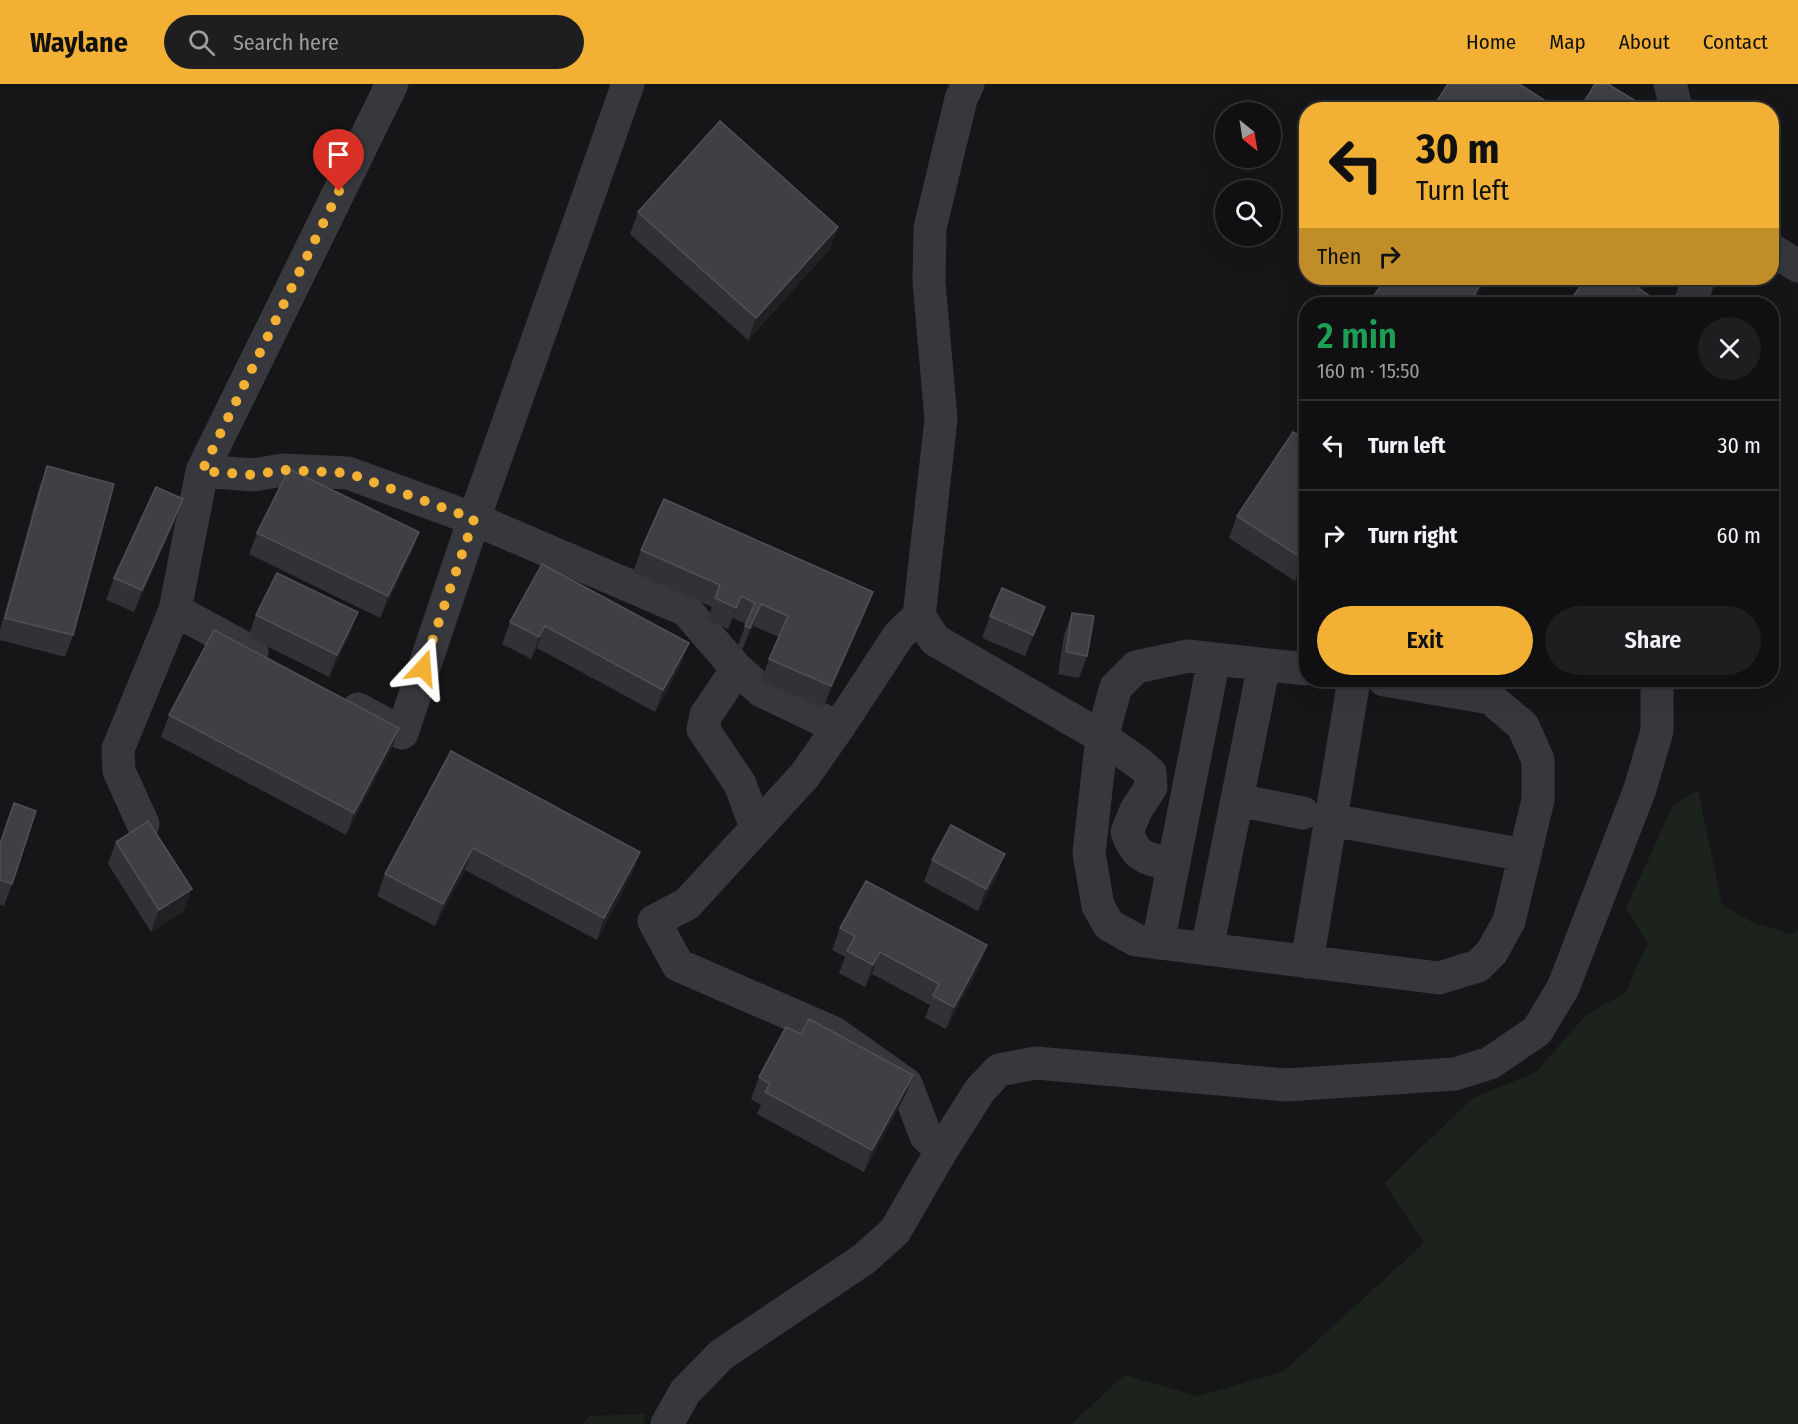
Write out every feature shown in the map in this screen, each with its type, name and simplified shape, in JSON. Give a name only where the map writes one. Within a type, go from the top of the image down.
[{"type":"street","points":[[143,824],[119,771],[118,749],[175,610],[202,471],[392,84]]},
{"type":"street","points":[[330,693],[402,733],[474,519],[628,84]]},
{"type":"street","points":[[968,84],[961,99],[930,228],[929,282],[940,419],[919,616],[935,640],[1102,737],[1140,764],[1150,774],[1151,788],[1136,810],[1127,832],[1133,849],[1146,858],[1173,864]]},
{"type":"street","points":[[1670,84],[1675,102]]},
{"type":"street","points":[[1779,254],[1798,266]]},
{"type":"street","points":[[202,471],[253,475],[283,470],[348,473],[474,519],[686,610],[737,669],[762,691],[829,723],[840,725]]},
{"type":"street","points":[[175,610],[278,666]]},
{"type":"street","points":[[919,616],[899,635],[805,775],[687,904],[654,921],[678,965],[834,1033],[906,1084],[926,1136],[942,1150]]},
{"type":"street","points":[[1299,668],[1188,656],[1136,667],[1116,687],[1102,737],[1089,853],[1098,906],[1109,926],[1136,940],[1439,978],[1478,966],[1492,952],[1509,921],[1538,800],[1538,760],[1523,726],[1490,698],[1425,687]]},
{"type":"street","points":[[1158,943],[1214,659]]},
{"type":"street","points":[[1207,949],[1264,665]]},
{"type":"street","points":[[737,669],[706,715],[703,729],[740,784],[756,827]]},
{"type":"street","points":[[1307,962],[1317,816],[1352,687]]},
{"type":"street","points":[[668,1424],[685,1392],[721,1355],[864,1258],[895,1231],[980,1090],[999,1070],[1036,1063],[1286,1085],[1455,1074],[1490,1063],[1537,1031],[1563,988],[1640,789],[1657,731],[1657,687]]},
{"type":"street","points":[[1237,800],[1525,855]]},
{"type":"shaded area","points":[[1698,790],[1722,905],[1752,922],[1790,934],[1798,930],[1798,1424],[1072,1424],[1124,1375],[1197,1396],[1283,1372],[1424,1243],[1384,1183],[1473,1098],[1536,1072],[1586,1015],[1625,993],[1648,943],[1626,908],[1673,805]]},
{"type":"shaded area","points":[[646,1414],[643,1424],[582,1424],[590,1416]]},
{"type":"building","points":[[1448,84],[1519,84],[1544,100],[1543,102],[1436,102]]},
{"type":"building","points":[[1595,84],[1608,84],[1637,102],[1584,102]]},
{"type":"building","points":[[720,121],[838,227],[756,318],[638,212]]},
{"type":"building","points":[[1381,285],[1480,285],[1472,297],[1373,297]]},
{"type":"building","points":[[1581,285],[1640,285],[1638,288],[1652,297],[1573,297]]},
{"type":"building","points":[[1293,432],[1299,436],[1299,556],[1237,516]]},
{"type":"building","points":[[47,466],[114,484],[73,635],[5,618]]},
{"type":"building","points":[[289,469],[419,532],[388,596],[257,533]]},
{"type":"building","points":[[156,487],[183,499],[142,590],[114,578]]},
{"type":"building","points":[[664,499],[873,592],[831,686],[769,659],[788,616],[761,604],[750,628],[745,626],[755,603],[741,596],[736,608],[715,598],[720,585],[641,550]]},
{"type":"building","points":[[542,564],[689,643],[663,690],[545,626],[539,637],[510,622]]},
{"type":"building","points":[[277,573],[358,612],[337,655],[256,615]]},
{"type":"building","points":[[1002,588],[1045,607],[1033,635],[990,616]]},
{"type":"building","points":[[1072,613],[1094,616],[1087,656],[1066,652]]},
{"type":"building","points":[[214,630],[399,728],[354,813],[169,715]]},
{"type":"building","points":[[451,751],[640,852],[604,918],[473,848],[443,904],[385,874]]},
{"type":"building","points":[[14,803],[36,811],[12,884],[0,880],[0,844]]},
{"type":"building","points":[[148,821],[192,889],[159,910],[116,842]]},
{"type":"building","points":[[951,825],[1005,854],[986,889],[932,860]]},
{"type":"building","points":[[866,881],[987,945],[954,1007],[933,996],[939,984],[880,952],[873,965],[847,951],[855,936],[840,928]]},
{"type":"building","points":[[809,1019],[913,1075],[872,1150],[765,1092],[770,1084],[759,1077],[786,1027],[801,1034]]},
{"type":"route","points":[[339,191],[202,471],[253,475],[283,470],[348,473],[474,519],[423,668]]}]
